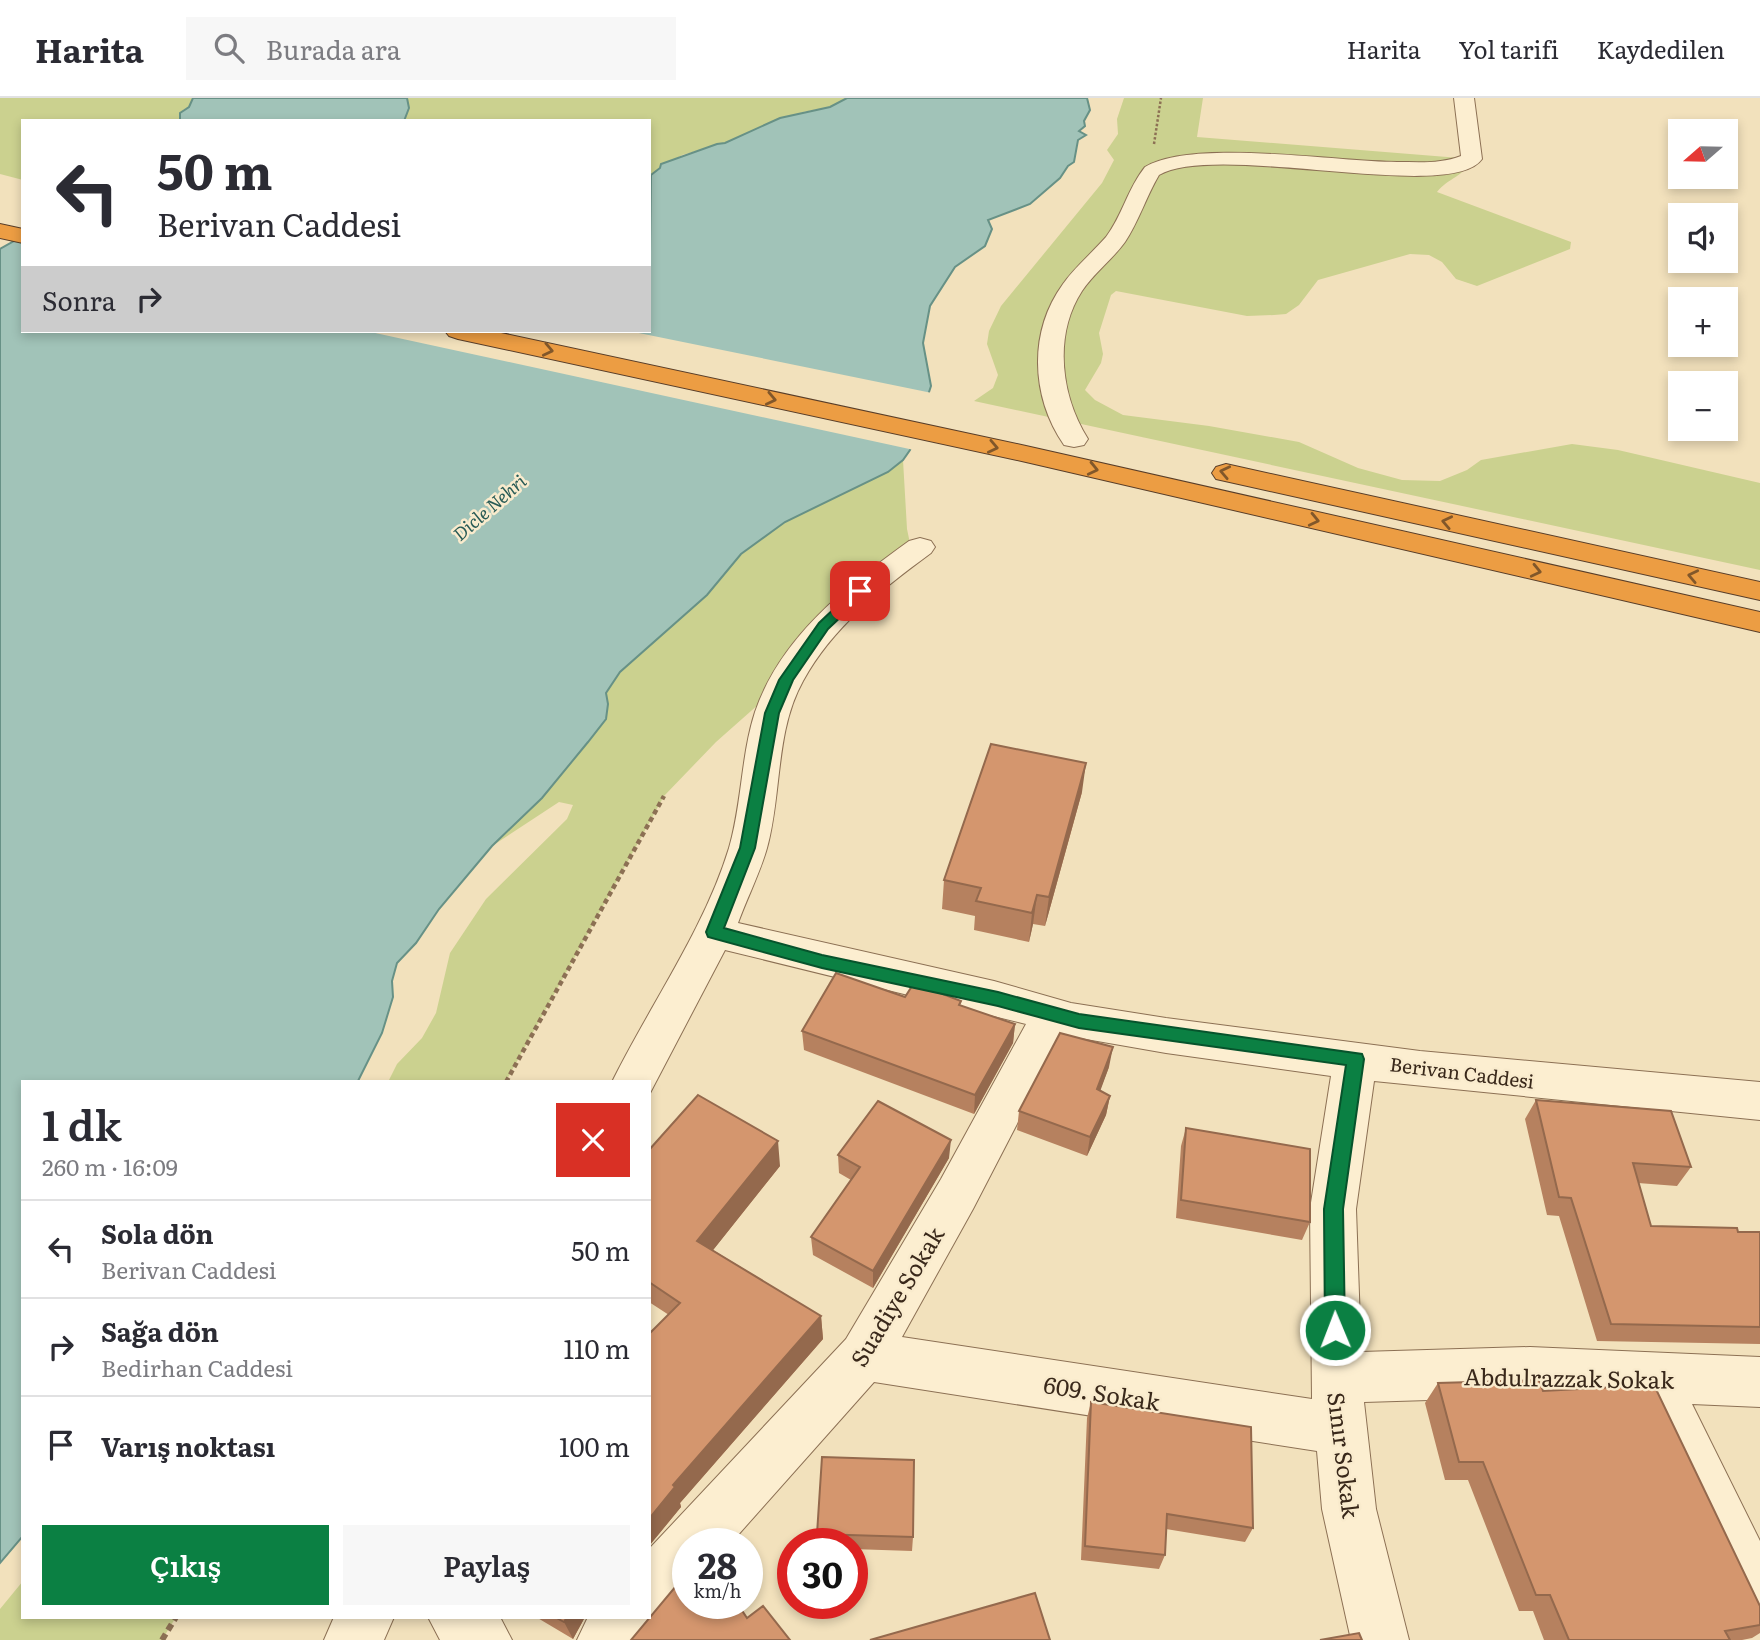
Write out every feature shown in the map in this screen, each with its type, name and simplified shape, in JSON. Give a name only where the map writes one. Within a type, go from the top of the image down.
[{"type":"highway","points":[[468,333],[1030,442],[1073,439],[1760,591]]},
{"type":"highway","points":[[561,333],[1030,442],[1760,622]]},
{"type":"street","points":[[1073,439],[1061,421],[1051,368],[1054,331],[1062,302],[1073,283],[1121,231],[1151,172],[1163,166],[1208,158],[1405,169],[1459,166],[1472,159],[1464,98]]},
{"type":"street","points":[[635,1080],[714,932],[748,848],[772,713],[786,680],[824,626],[860,591],[920,547]]},
{"type":"street","name":"Berivan Caddesi","points":[[714,932],[822,961],[998,999],[1079,1021],[1524,1080],[1760,1101]]},
{"type":"street","name":"Suadiye Sokak","points":[[707,1528],[864,1356],[957,1195],[1053,1014]]},
{"type":"street","name":"Sınır Sokak","points":[[1356,1059],[1334,1209],[1336,1378],[1349,1509],[1380,1640]]},
{"type":"street","name":"609. Sokak","points":[[864,1356],[1341,1429]]},
{"type":"street","name":"Abdulrazzak Sokak","points":[[1336,1378],[1530,1372],[1760,1382]]},
{"type":"street","points":[[1653,1379],[1760,1602]]},
{"type":"street","points":[[651,1589],[672,1566]]},
{"type":"street","points":[[353,1640],[364,1619]]},
{"type":"street","points":[[459,1619],[483,1640]]},
{"type":"street","points":[[606,1640],[624,1619]]},
{"type":"path","points":[[1151,172],[1161,98]]},
{"type":"path","points":[[507,1080],[664,796]]},
{"type":"path","points":[[162,1640],[175,1619]]},
{"type":"green space","points":[[0,98],[193,98],[189,107],[183,110],[181,119],[21,119],[21,179],[0,174]]},
{"type":"green space","points":[[407,98],[847,98],[830,107],[803,112],[725,143],[682,155],[651,175],[651,119],[405,119],[409,108]]},
{"type":"green space","points":[[1124,98],[1203,98],[1197,137],[1472,159],[1465,169],[1437,192],[1571,242],[1570,249],[1477,286],[1456,279],[1442,262],[1429,255],[1410,254],[1318,280],[1299,305],[1286,314],[1247,316],[1116,291],[1111,295],[1099,333],[1103,354],[1101,363],[1085,390],[1095,400],[1123,415],[1209,426],[1299,442],[1358,468],[1402,480],[1440,481],[1467,470],[1481,460],[1572,444],[1618,450],[1760,483],[1760,570],[974,401],[993,388],[998,375],[987,344],[989,331],[1001,306],[1102,183],[1114,160],[1107,150],[1118,134],[1117,119]]},
{"type":"green space","points":[[903,460],[907,529],[912,553],[786,680],[716,742],[664,796],[507,1080],[389,1080],[397,1064],[422,1038],[436,1013],[450,953],[486,899],[567,819],[573,805],[559,802],[492,846],[543,797],[605,719],[608,704],[606,693],[620,672],[707,595],[741,554],[785,522],[888,472]]},
{"type":"green space","points":[[21,1583],[21,1619],[175,1619],[162,1640],[0,1640],[0,1609]]},
{"type":"water","points":[[193,98],[407,98],[409,108],[405,119],[180,119],[180,113],[189,107]]},
{"type":"water","name":"Dicle Nehri","points":[[847,98],[1087,98],[1090,110],[1084,121],[1085,126],[1079,131],[1086,135],[1078,140],[1074,162],[1030,204],[988,220],[992,229],[985,246],[955,267],[930,306],[923,343],[931,386],[910,450],[903,460],[888,472],[785,522],[741,554],[707,595],[620,672],[606,693],[606,719],[542,798],[492,846],[439,909],[416,943],[397,963],[392,981],[393,997],[382,1033],[358,1080],[21,1080],[21,1538],[0,1563],[0,249],[21,237],[21,333],[651,333],[651,175],[661,164],[725,143],[780,118],[830,107]]},
{"type":"pier","points":[[375,333],[639,333],[932,393],[914,450]]},
{"type":"building","points":[[991,744],[1086,763],[1049,897],[1037,895],[1032,913],[976,901],[981,888],[944,880]]},
{"type":"building","points":[[836,973],[905,997],[914,983],[961,1001],[959,1005],[1015,1024],[975,1095],[802,1031]]},
{"type":"building","points":[[1060,1033],[1113,1047],[1097,1089],[1110,1096],[1090,1137],[1019,1111]]},
{"type":"building","points":[[698,1095],[778,1141],[697,1241],[821,1316],[673,1485],[675,1487],[651,1517],[651,1332],[680,1303],[651,1283],[651,1148]]},
{"type":"building","points":[[1536,1100],[1671,1111],[1691,1167],[1633,1163],[1651,1226],[1737,1228],[1738,1232],[1760,1232],[1760,1327],[1611,1324],[1571,1198],[1559,1197]]},
{"type":"building","points":[[878,1101],[951,1140],[873,1271],[811,1237],[860,1167],[838,1155]]},
{"type":"building","points":[[1186,1128],[1310,1149],[1310,1222],[1181,1200]]},
{"type":"building","points":[[1539,1380],[1543,1391],[1654,1385],[1760,1606],[1760,1625],[1725,1631],[1730,1640],[1569,1640],[1550,1595],[1536,1595],[1483,1462],[1459,1462],[1438,1383]]},
{"type":"building","points":[[1091,1402],[1251,1427],[1253,1528],[1167,1514],[1165,1555],[1085,1546]]},
{"type":"building","points":[[822,1457],[914,1460],[913,1537],[868,1536],[868,1528],[817,1528]]},
{"type":"building","points":[[672,1591],[672,1619],[763,1619],[763,1606],[790,1640],[631,1640]]},
{"type":"building","points":[[1035,1593],[1050,1640],[870,1640]]},
{"type":"building","points":[[1359,1633],[1362,1640],[1320,1640]]},
{"type":"route","points":[[860,591],[824,626],[786,680],[772,713],[748,848],[714,932],[822,961],[998,999],[1079,1021],[1356,1059],[1334,1209],[1335,1330]]}]
